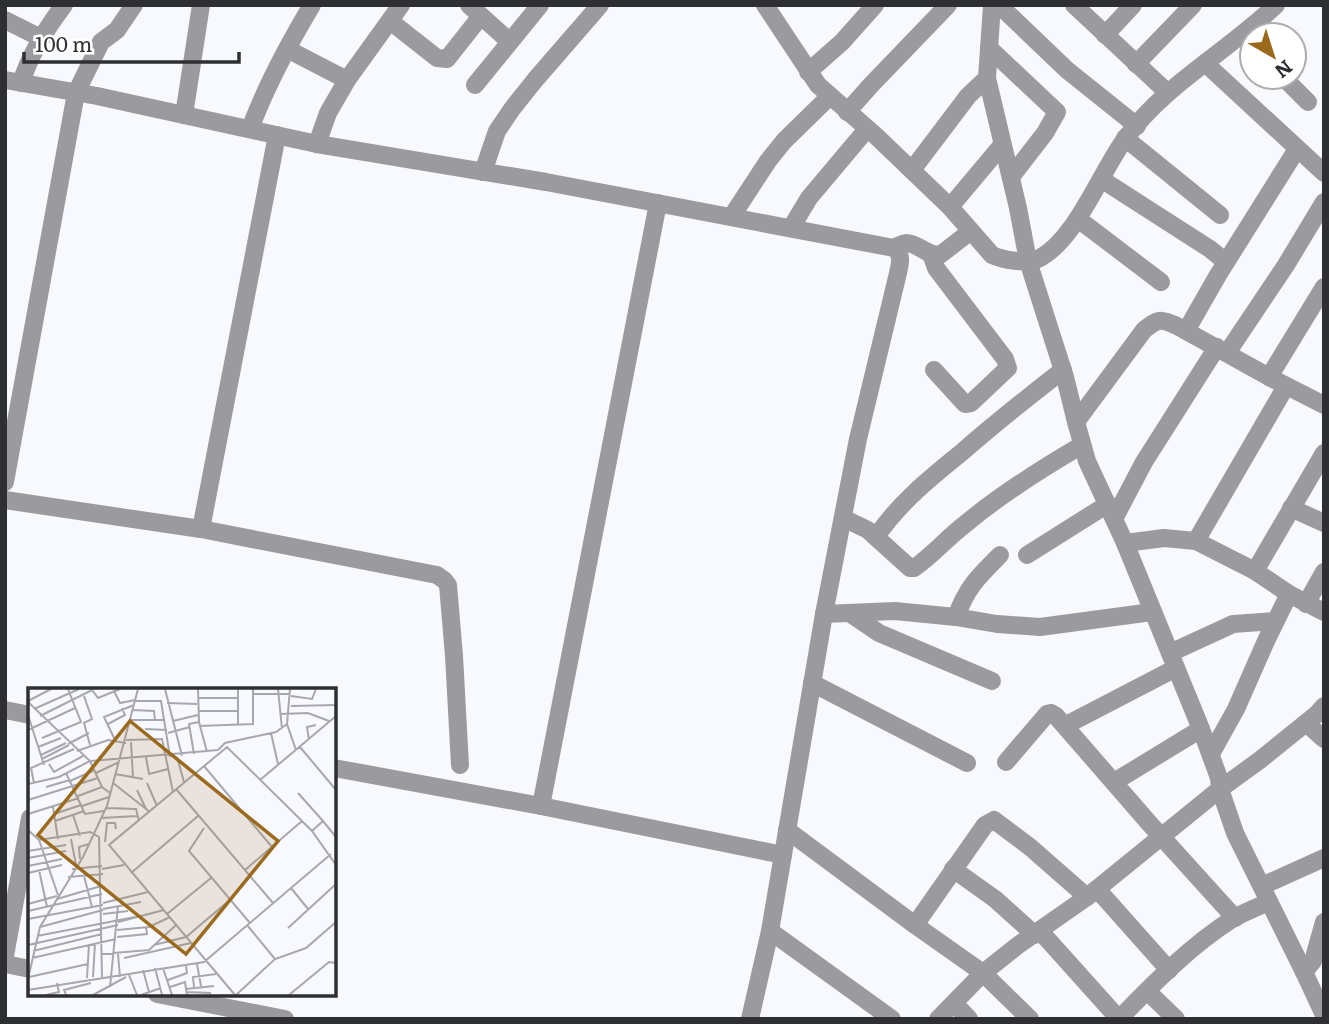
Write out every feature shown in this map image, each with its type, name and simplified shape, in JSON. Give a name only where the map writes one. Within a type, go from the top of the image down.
[{"type":"street","points":[[64,5],[13,82],[317,144],[732,216],[899,251],[898,273],[858,439],[824,614],[770,931],[750,1019]]},
{"type":"street","points":[[5,482],[76,93],[101,42],[117,30],[134,5]]},
{"type":"street","points":[[184,115],[201,5]]},
{"type":"street","points":[[250,130],[287,49],[312,5]]},
{"type":"street","points":[[317,144],[328,113],[346,80],[401,5]]},
{"type":"street","points":[[475,85],[540,5]]},
{"type":"street","points":[[483,172],[497,131],[512,109],[600,5]]},
{"type":"street","points":[[765,5],[818,85],[950,206],[992,255],[1028,261],[1037,260],[1061,241],[1078,219],[1131,132],[1167,92],[1205,63],[1238,46]]},
{"type":"street","points":[[808,72],[842,42],[875,5]]},
{"type":"street","points":[[847,112],[948,5]]},
{"type":"street","points":[[992,5],[987,78],[1028,261],[1063,370],[1087,461],[1125,543],[1211,754],[1235,833],[1324,1015]]},
{"type":"street","points":[[999,5],[1220,215]]},
{"type":"street","points":[[1074,5],[1167,92]]},
{"type":"street","points":[[1136,64],[1193,5]]},
{"type":"street","points":[[1259,21],[1276,5]]},
{"type":"street","points":[[1105,35],[1129,7]]},
{"type":"street","points":[[390,21],[443,60],[447,60],[475,11],[509,41]]},
{"type":"street","points":[[5,20],[41,38]]},
{"type":"street","points":[[989,48],[1057,112],[1011,177]]},
{"type":"street","points":[[287,49],[346,80]]},
{"type":"street","points":[[1205,63],[1324,173]]},
{"type":"street","points":[[912,170],[968,96],[987,78]]},
{"type":"street","points":[[1297,91],[1308,102]]},
{"type":"street","points":[[732,216],[784,141],[830,96]]},
{"type":"street","points":[[791,228],[808,198],[867,129]]},
{"type":"street","points":[[201,529],[277,135]]},
{"type":"street","points":[[950,206],[1002,145]]},
{"type":"street","points":[[1186,331],[1297,149]]},
{"type":"street","points":[[1101,179],[1226,262]]},
{"type":"street","points":[[1027,555],[1111,511],[1222,350],[1286,265],[1324,202]]},
{"type":"street","points":[[541,806],[658,203]]},
{"type":"street","points":[[1078,219],[1161,282]]},
{"type":"street","points":[[894,248],[906,243],[940,255],[971,231]]},
{"type":"street","points":[[931,254],[936,268],[1009,368],[971,403],[965,404],[934,370]]},
{"type":"street","points":[[1269,377],[1324,288]]},
{"type":"street","points":[[1076,422],[1144,330],[1156,321],[1167,321],[1324,405]]},
{"type":"street","points":[[876,537],[897,509],[916,490],[1063,370]]},
{"type":"street","points":[[1196,541],[1286,386]]},
{"type":"street","points":[[843,518],[862,526],[910,568],[914,568],[1000,496],[1082,445]]},
{"type":"street","points":[[1255,571],[1324,453]]},
{"type":"street","points":[[5,500],[201,529],[437,575],[448,585],[460,765]]},
{"type":"street","points":[[1292,508],[1324,523]]},
{"type":"street","points":[[1125,543],[1164,538],[1196,541],[1255,571],[1289,594],[1324,612]]},
{"type":"street","points":[[956,617],[964,596],[975,580],[1000,555]]},
{"type":"street","points":[[1306,604],[1324,572]]},
{"type":"street","points":[[1211,754],[1236,709],[1289,594]]},
{"type":"street","points":[[824,614],[895,611],[1040,627],[1152,612]]},
{"type":"street","points":[[851,614],[878,633],[992,681]]},
{"type":"street","points":[[1067,727],[1233,624],[1275,621]]},
{"type":"street","points":[[812,683],[967,763]]},
{"type":"street","points":[[938,1019],[984,973],[1017,946],[1092,893],[1318,714],[1324,706]]},
{"type":"street","points":[[5,710],[28,715]]},
{"type":"street","points":[[1006,762],[1047,714],[1056,716],[1235,918]]},
{"type":"street","points":[[1306,723],[1324,738]]},
{"type":"street","points":[[1114,782],[1201,729]]},
{"type":"street","points":[[336,768],[783,855]]},
{"type":"street","points":[[915,925],[985,825],[994,820],[1092,893],[1169,970]]},
{"type":"street","points":[[5,956],[28,829]]},
{"type":"street","points":[[787,830],[984,973],[1030,1019]]},
{"type":"street","points":[[953,869],[1038,933],[1119,1019],[1198,944],[1265,894],[1324,858]]},
{"type":"street","points":[[1304,972],[1312,961],[1324,922]]},
{"type":"street","points":[[770,931],[891,1019]]},
{"type":"street","points":[[5,964],[28,969]]},
{"type":"street","points":[[1147,990],[1176,1019]]},
{"type":"street","points":[[168,996],[285,1019]]},
{"type":"street","points":[[954,1003],[969,1019]]}]
